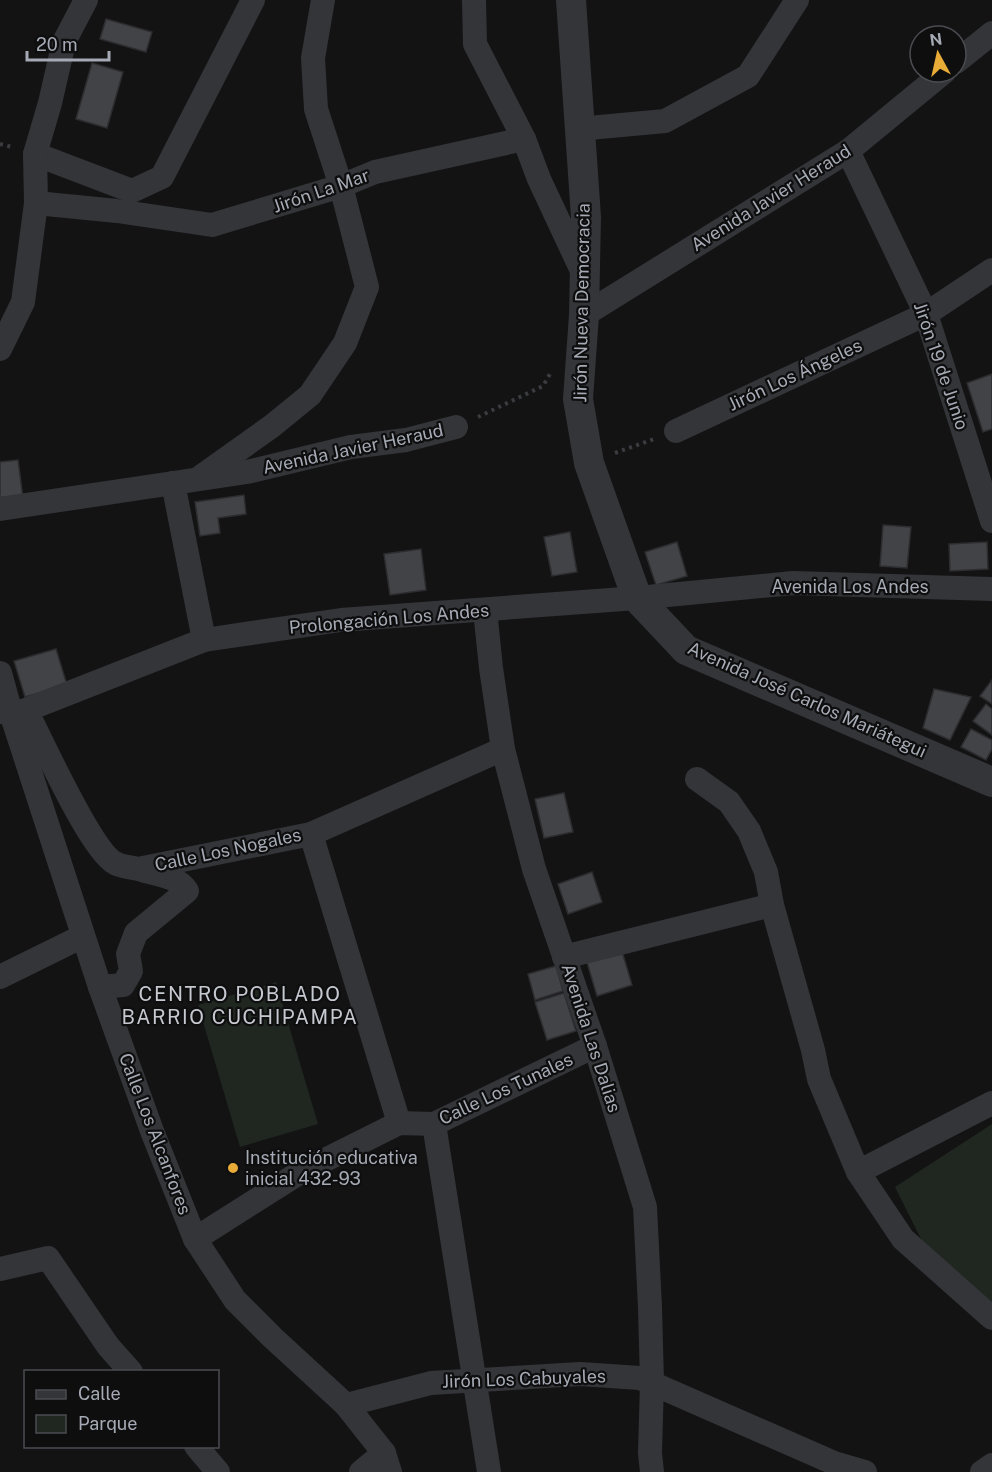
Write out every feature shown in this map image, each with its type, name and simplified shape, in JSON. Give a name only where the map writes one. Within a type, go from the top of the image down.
[{"type":"street","points":[[0,349],[23,302],[36,203],[35,154],[64,42],[86,0]]},
{"type":"street","points":[[35,154],[132,191],[162,177],[253,0]]},
{"type":"street","points":[[199,478],[272,426],[310,395],[345,343],[367,287],[341,186],[316,110],[313,58],[323,0]]},
{"type":"street","points":[[474,0],[475,44],[524,139],[539,179],[585,278]]},
{"type":"street","name":"Jirón Nueva Democracia","points":[[571,0],[578,129],[586,217],[584,315],[578,399],[589,463],[637,598]]},
{"type":"street","points":[[578,129],[664,121],[748,76],[796,0]]},
{"type":"street","points":[[968,52],[992,33]]},
{"type":"street","name":"Avenida Javier Heraud","points":[[584,315],[848,151],[929,84]]},
{"type":"street","name":"Jirón La Mar","points":[[36,203],[212,225],[341,186],[375,172],[524,139]]},
{"type":"street","name":"Jirón 19 de Junio","points":[[848,151],[926,314],[992,521]]},
{"type":"street","name":"Jirón Los Ángeles","points":[[676,431],[926,314],[992,270]]},
{"type":"street","name":"Avenida Javier Heraud","points":[[0,509],[247,472],[351,447],[406,440],[456,427]]},
{"type":"street","points":[[173,483],[204,640]]},
{"type":"street","name":"Avenida Los Andes","points":[[637,598],[793,583],[992,588]]},
{"type":"street","name":"Prolongación Los Andes","points":[[12,712],[204,640],[341,620],[637,598]]},
{"type":"street","name":"Avenida José Carlos Mariátegui","points":[[637,598],[686,650],[992,782]]},
{"type":"street","name":"Avenida Las Dalias","points":[[485,610],[503,749],[534,869],[595,1046],[645,1207],[652,1382],[650,1453],[652,1472]]},
{"type":"street","points":[[0,673],[12,712]]},
{"type":"street","name":"Calle Los Nogales","points":[[12,712],[102,851],[114,863],[138,869],[310,834],[503,749]]},
{"type":"street","name":"Calle Los Alcanfores","points":[[12,712],[100,987],[152,1131],[195,1239],[235,1300],[346,1405],[387,1463]]},
{"type":"street","points":[[698,779],[729,802],[748,831],[765,872],[772,906],[819,1078],[858,1172],[903,1239],[992,1318]]},
{"type":"street","points":[[310,834],[399,1123]]},
{"type":"street","points":[[100,987],[123,985],[131,971],[128,954],[136,933],[187,891],[177,880],[138,869]]},
{"type":"street","points":[[564,957],[772,906]]},
{"type":"street","points":[[0,977],[83,936]]},
{"type":"street","name":"Calle Los Tunales","points":[[195,1239],[299,1173],[399,1123],[434,1124],[595,1046]]},
{"type":"street","points":[[858,1172],[992,1103]]},
{"type":"street","points":[[434,1124],[489,1472]]},
{"type":"street","points":[[0,1269],[48,1258],[108,1346],[130,1370]]},
{"type":"street","name":"Jirón Los Cabuyales","points":[[346,1405],[431,1383],[580,1374],[640,1378],[834,1463],[865,1472]]},
{"type":"street","points":[[198,1448],[218,1472]]},
{"type":"street","points":[[361,1472],[387,1463]]},
{"type":"street","points":[[982,1472],[992,1465]]},
{"type":"path","name":"Avenida Javier Heraud","points":[[456,427],[543,386],[555,366]]},
{"type":"path","points":[[589,463],[676,431]]},
{"type":"green space","points":[[276,982],[318,1124],[240,1147],[198,1005]]},
{"type":"green space","points":[[992,1124],[992,1302],[931,1259],[895,1187]]},
{"type":"building","points":[[106,19],[152,32],[146,52],[100,39]]},
{"type":"building","points":[[92,63],[123,72],[107,128],[76,119]]},
{"type":"building","points":[[992,374],[992,429],[983,432],[967,383]]},
{"type":"building","points":[[18,460],[23,498],[0,501],[0,462]]},
{"type":"building","points":[[244,495],[246,514],[218,518],[220,533],[200,536],[195,502]]},
{"type":"building","points":[[883,525],[911,527],[907,568],[880,566]]},
{"type":"building","points":[[570,532],[577,572],[552,576],[544,537]]},
{"type":"building","points":[[677,542],[687,576],[656,585],[645,552]]},
{"type":"building","points":[[987,542],[988,569],[950,571],[949,544]]},
{"type":"building","points":[[421,549],[426,590],[390,595],[384,554]]},
{"type":"building","points":[[56,649],[67,685],[25,697],[14,661]]},
{"type":"building","points":[[992,680],[992,704],[980,696]]},
{"type":"building","points":[[934,689],[971,697],[950,740],[923,728]]},
{"type":"building","points":[[986,704],[992,709],[992,735],[973,721]]},
{"type":"building","points":[[971,729],[992,740],[992,749],[986,760],[961,747]]},
{"type":"building","points":[[564,793],[573,832],[544,838],[535,799]]},
{"type":"building","points":[[592,872],[602,902],[568,914],[558,884]]},
{"type":"building","points":[[621,948],[632,985],[597,996],[586,959]]},
{"type":"building","points":[[556,966],[563,991],[535,1000],[528,974]]},
{"type":"building","points":[[564,993],[576,1031],[547,1040],[535,1002]]},
{"type":"place","name":"Institución educativa inicial 432-93","points":[[233,1168]]},
{"type":"district","name":"CENTRO POBLADO BARRIO CUCHIPAMPA","points":[[240,1006]]}]
